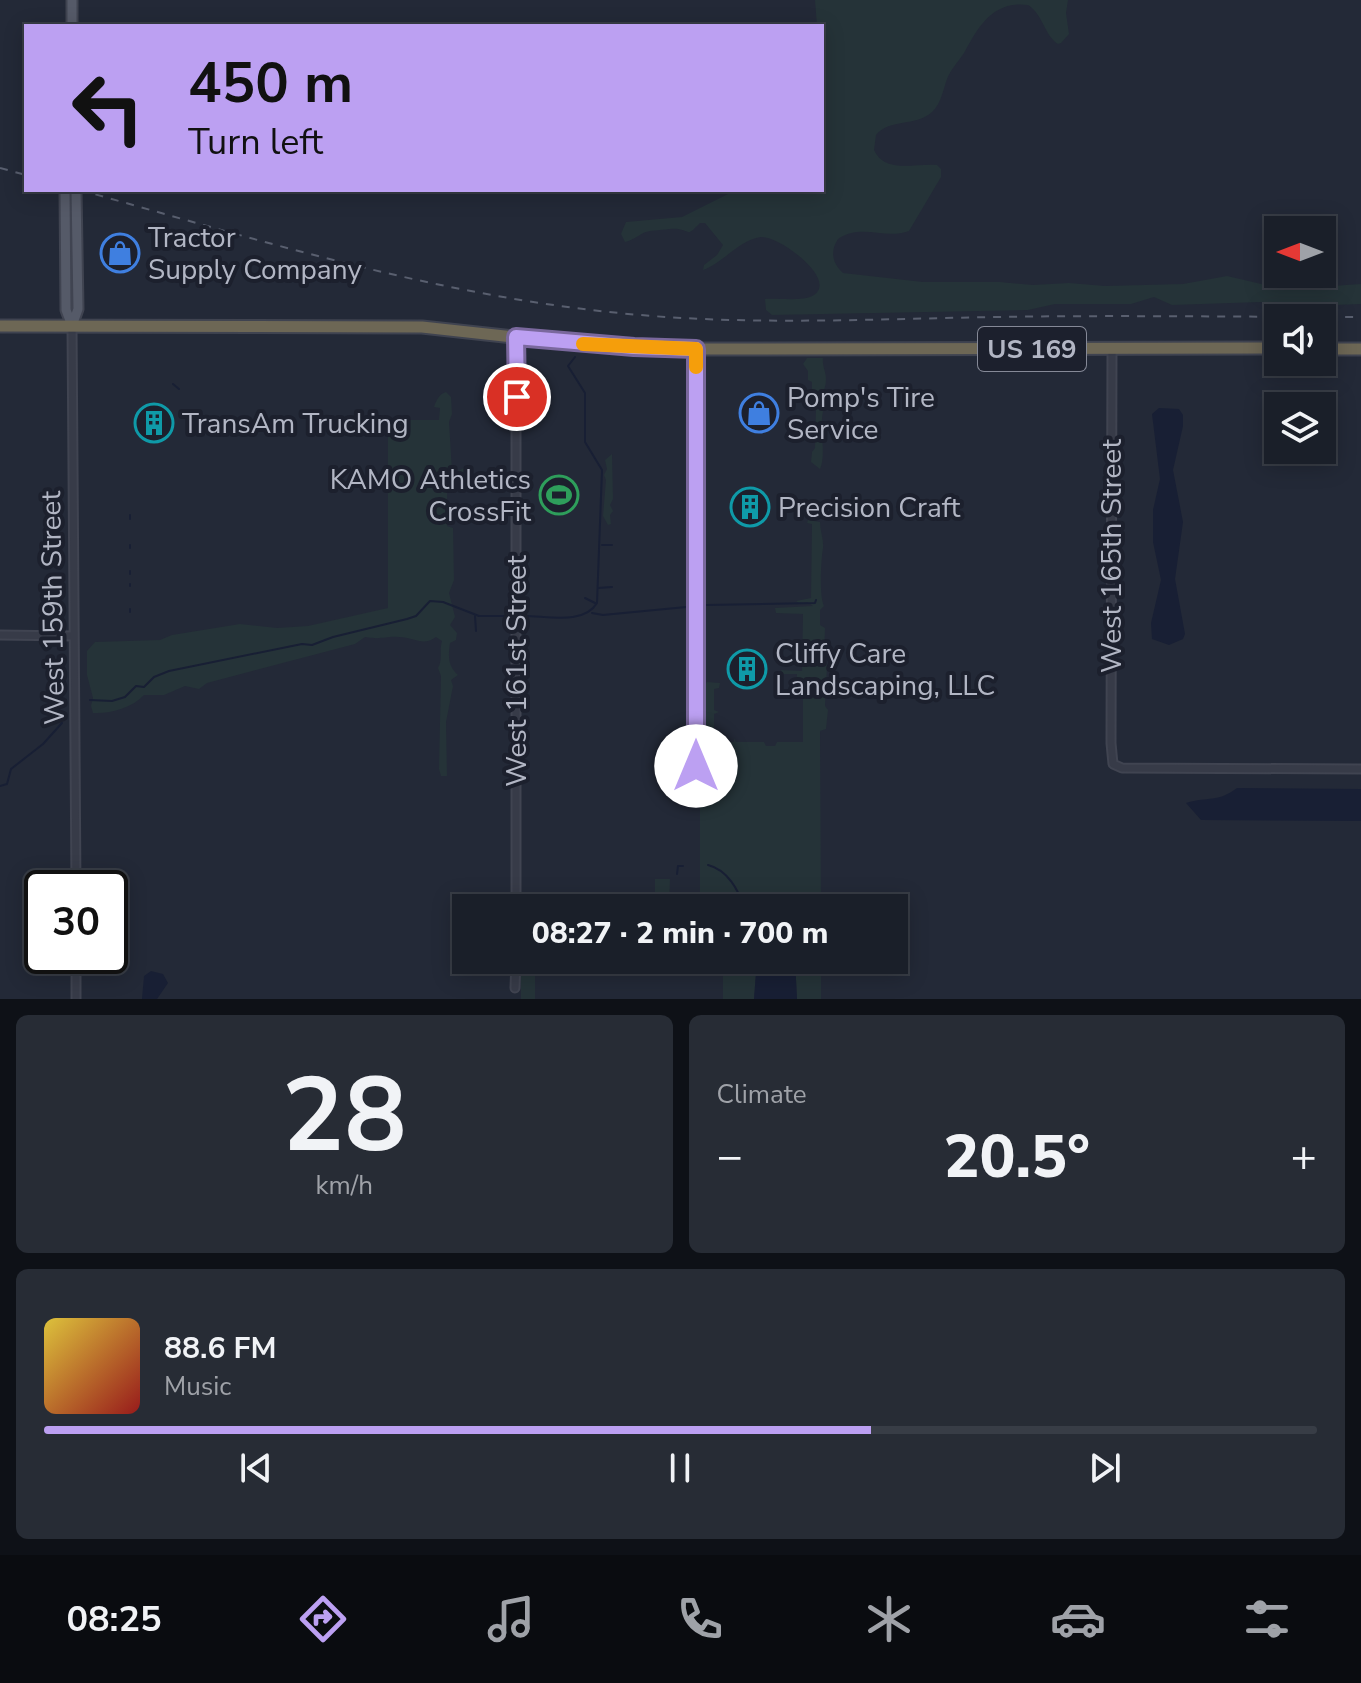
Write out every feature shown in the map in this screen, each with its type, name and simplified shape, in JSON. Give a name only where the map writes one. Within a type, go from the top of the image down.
[{"type":"highway","name":"US 169","points":[[0,326],[391,326],[593,344],[696,349],[1264,348]]},
{"type":"highway","points":[[1336,349],[1361,349]]},
{"type":"main road","points":[[72,0],[72,24]]},
{"type":"main road","name":"West 159th Street","points":[[65,192],[66,310],[72,326]]},
{"type":"main road","name":"West 159th Street","points":[[72,326],[78,309],[76,192]]},
{"type":"street","name":"West 159th Street","points":[[72,326],[76,870]]},
{"type":"street","name":"West 161st Street","points":[[516,337],[516,894]]},
{"type":"street","name":"West 165th Street","points":[[1112,348],[1113,764],[1122,768],[1361,769]]},
{"type":"street","points":[[696,349],[696,766]]},
{"type":"street","points":[[0,635],[73,636]]},
{"type":"street","points":[[76,974],[76,999]]},
{"type":"street","points":[[515,988],[516,974]]},
{"type":"shaded area","points":[[815,0],[1068,0],[1069,34],[1058,44],[1028,5],[1004,7],[995,12],[980,26],[950,72],[935,109],[926,117],[888,126],[876,135],[874,150],[885,162],[901,166],[937,165],[941,169],[941,177],[909,231],[891,234],[855,232],[838,239],[833,257],[843,273],[923,282],[1033,285],[1183,284],[1227,276],[1264,285],[1264,288],[1336,288],[1361,284],[1361,304],[1261,302],[1172,305],[1154,297],[1131,304],[1055,304],[1028,310],[772,315],[766,310],[765,299],[803,298],[814,295],[819,288],[812,269],[780,243],[769,238],[753,239],[703,270],[723,245],[705,223],[700,223],[689,232],[676,229],[650,231],[625,242],[621,234],[626,222],[682,217],[732,192],[824,192],[824,24],[817,24]]},
{"type":"shaded area","points":[[807,358],[823,358],[826,376],[822,399],[823,456],[820,469],[811,462],[815,448],[816,406],[812,401],[812,382],[808,380],[808,371],[803,364]]},
{"type":"shaded area","points":[[446,392],[451,397],[452,471],[466,467],[466,474],[479,476],[484,481],[481,485],[447,485],[447,526],[453,528],[454,580],[449,593],[455,617],[450,625],[457,633],[456,640],[450,643],[449,657],[458,675],[451,680],[453,686],[446,722],[447,776],[441,776],[439,769],[441,676],[438,668],[442,641],[436,637],[423,641],[365,637],[355,644],[207,683],[199,689],[185,686],[164,695],[144,695],[120,709],[93,713],[87,651],[95,642],[160,640],[172,635],[240,624],[277,628],[308,626],[388,608],[388,420],[439,420],[440,408],[434,407]]},
{"type":"shaded area","points":[[612,454],[613,499],[610,505],[613,511],[611,524],[608,525],[603,516],[604,475],[607,469],[605,460]]},
{"type":"shaded area","points":[[808,520],[820,522],[823,545],[821,586],[824,606],[820,610],[820,625],[825,628],[825,706],[828,710],[826,729],[820,731],[821,894],[701,894],[700,783],[710,767],[701,747],[702,688],[707,682],[720,683],[719,688],[714,689],[714,710],[719,712],[714,714],[714,741],[720,742],[721,747],[725,747],[727,742],[734,742],[734,738],[736,742],[764,742],[766,746],[775,746],[777,742],[803,742],[803,685],[796,685],[797,674],[783,674],[781,670],[802,671],[803,614],[776,613],[775,608],[813,606],[796,601],[811,598],[812,524],[807,523]]},
{"type":"shaded area","points":[[655,879],[670,879],[669,894],[655,894]]},
{"type":"shaded area","points":[[521,974],[535,974],[535,999],[521,999]]},
{"type":"shaded area","points":[[723,974],[756,974],[754,999],[723,999]]},
{"type":"shaded area","points":[[796,974],[821,974],[821,999],[797,999]]},
{"type":"water","points":[[1159,408],[1179,409],[1183,415],[1173,470],[1183,522],[1175,579],[1185,634],[1183,639],[1169,645],[1152,639],[1151,623],[1161,580],[1153,542],[1153,510],[1160,479],[1152,414]]},
{"type":"water","points":[[1237,788],[1361,789],[1361,821],[1201,820],[1186,803],[1218,797]]},
{"type":"water","points":[[151,971],[163,974],[168,983],[157,999],[142,999],[144,976]]},
{"type":"water","points":[[756,974],[796,974],[797,999],[754,999]]},
{"type":"waterway","points":[[195,275],[209,275],[228,268]]},
{"type":"waterway","points":[[203,283],[208,275]]},
{"type":"waterway","points":[[525,616],[574,617],[591,610],[597,603],[602,470],[585,442],[585,393],[568,366],[575,357]]},
{"type":"waterway","points":[[173,384],[179,389]]},
{"type":"waterway","points":[[602,545],[612,545]]},
{"type":"waterway","points":[[598,588],[612,587]]},
{"type":"waterway","points":[[585,598],[595,603]]},
{"type":"waterway","points":[[706,605],[815,603],[816,600]]},
{"type":"waterway","points":[[90,700],[112,701],[125,697],[136,686],[144,687],[154,677],[169,671],[302,644],[312,645],[407,619],[416,616],[430,601],[443,602],[479,616],[508,616]]},
{"type":"waterway","points":[[592,613],[603,615],[686,607]]},
{"type":"waterway","points":[[475,616],[476,631]]},
{"type":"waterway","points":[[0,786],[7,784],[11,769],[43,744],[62,723]]},
{"type":"waterway","points":[[708,865],[727,876],[738,894]]},
{"type":"waterway","points":[[677,874],[678,866],[683,866]]},
{"type":"railway","points":[[0,168],[24,174]]},
{"type":"railway","points":[[87,192],[347,264],[482,293],[619,313],[760,321],[1087,316],[1361,317]]},
{"type":"slow traffic","points":[[583,344],[696,349],[696,367]]},
{"type":"place","name":"Tractor Supply Company","points":[[120,253]]},
{"type":"place","name":"Pomp's Tire Service","points":[[759,413]]},
{"type":"place","name":"TransAm Trucking","points":[[154,423]]},
{"type":"place","name":"KAMO Athletics CrossFit","points":[[559,495]]},
{"type":"place","name":"Precision Craft","points":[[750,507]]},
{"type":"place","name":"Cliffy Care Landscaping, LLC","points":[[747,669]]},
{"type":"route","points":[[517,397],[516,337],[696,349],[696,766]]}]
